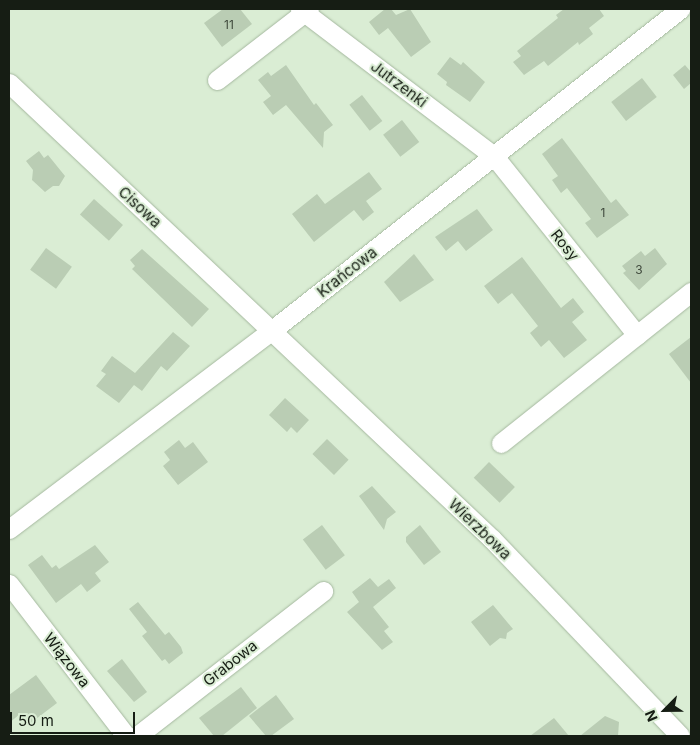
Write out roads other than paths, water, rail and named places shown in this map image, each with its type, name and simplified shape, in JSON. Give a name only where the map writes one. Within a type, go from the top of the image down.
[{"type":"street","name":"Krańcowa","points":[[9,530],[271,331],[680,9]]},
{"type":"street","name":"Jutrzenki","points":[[217,80],[304,10],[494,156]]},
{"type":"street","name":"Cisowa","points":[[9,83],[271,331]]},
{"type":"street","name":"Rosy","points":[[494,156],[637,334]]},
{"type":"street","points":[[500,444],[691,292]]},
{"type":"street","name":"Wierzbowa","points":[[271,331],[492,539],[680,736]]},
{"type":"street","name":"Wiązowa","points":[[9,584],[126,736]]},
{"type":"street","name":"Grabowa","points":[[137,736],[323,591]]}]
